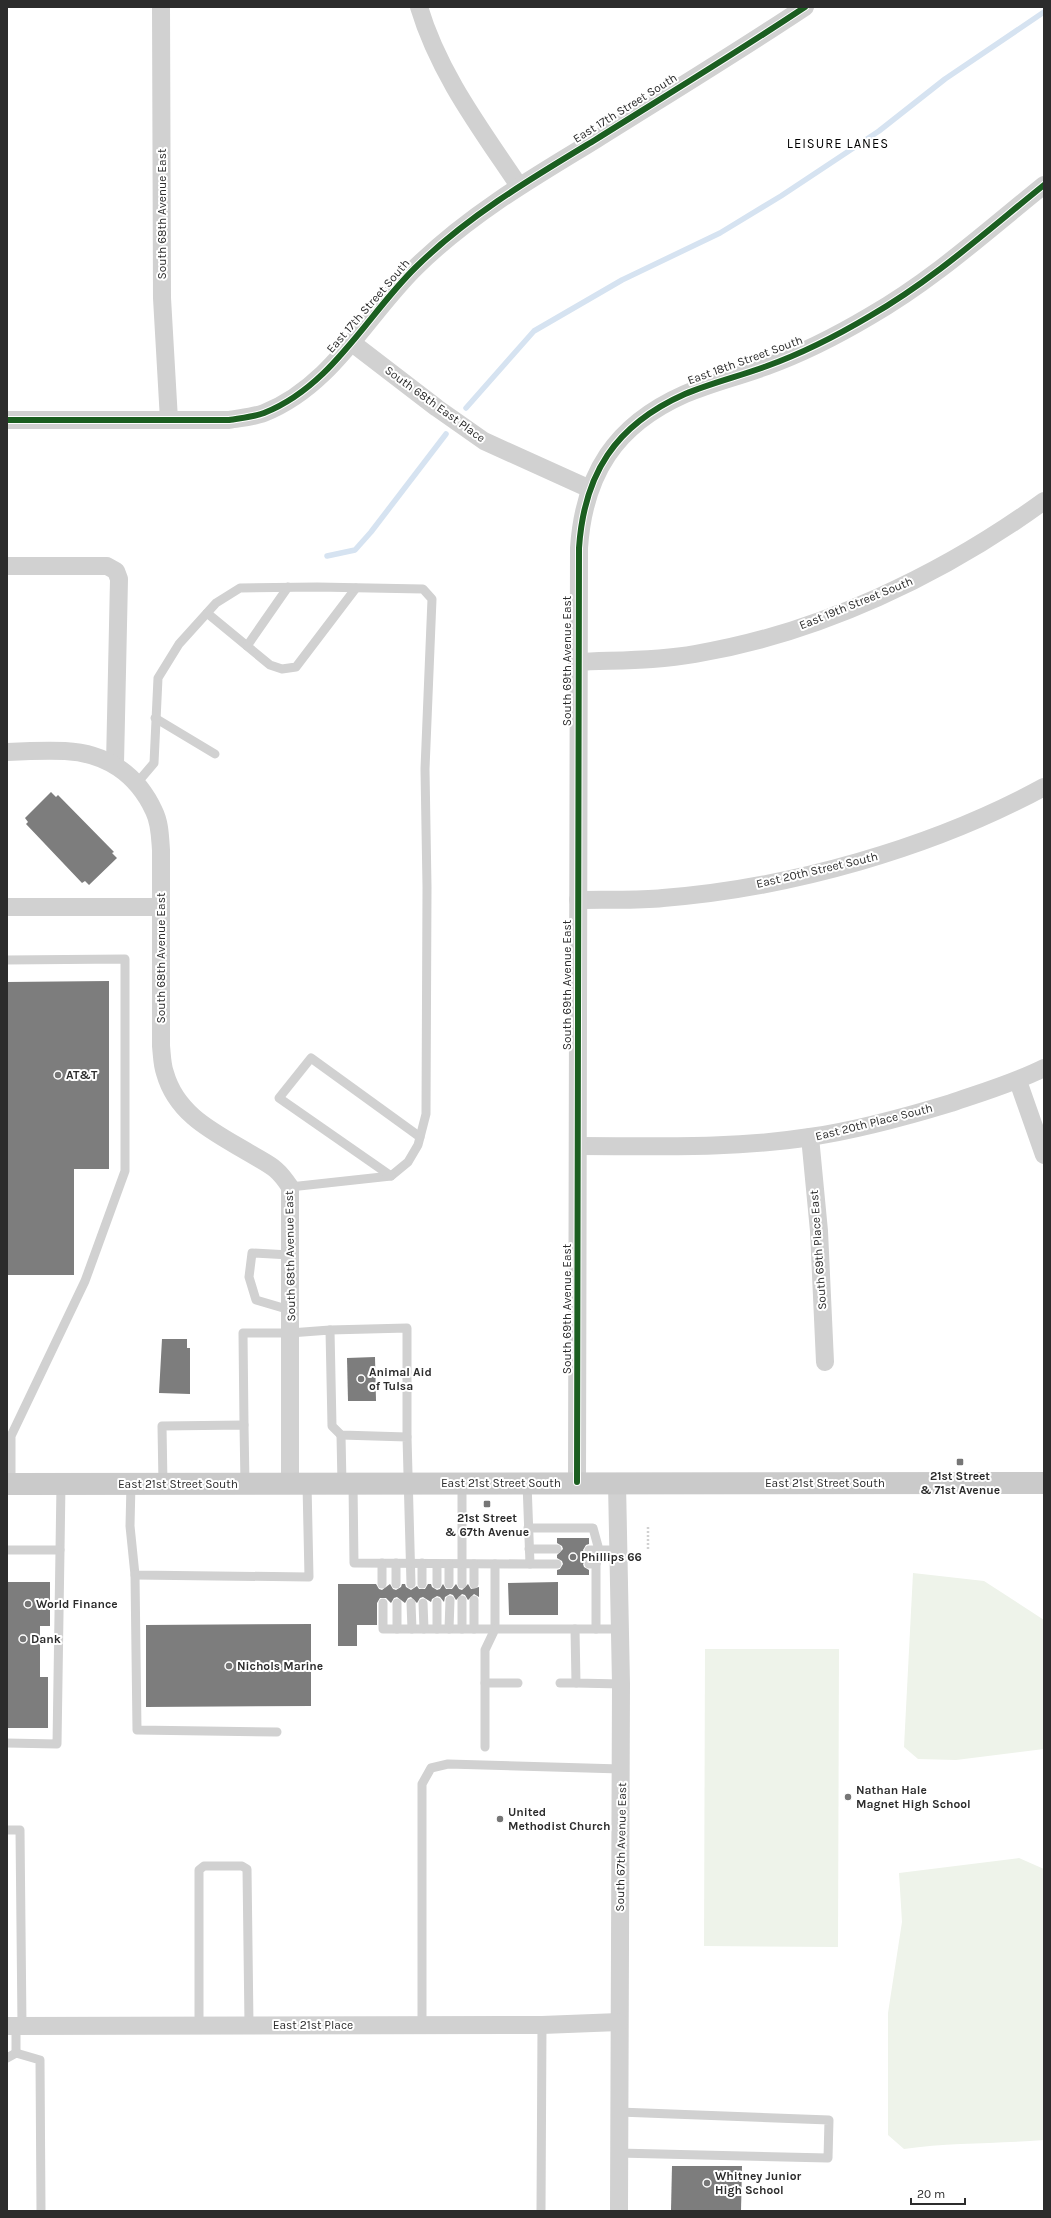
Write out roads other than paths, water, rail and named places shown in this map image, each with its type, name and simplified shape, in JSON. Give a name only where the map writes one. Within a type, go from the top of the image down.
[{"type":"main road","name":"East 21st Street South","points":[[9,1484],[577,1482],[1044,1483]]},
{"type":"street","name":"South 68th Avenue East","points":[[161,7],[162,298],[170,420]]},
{"type":"street","points":[[420,7],[434,49],[455,90],[519,186]]},
{"type":"street","name":"East 17th Street South","points":[[7,420],[229,420],[264,413],[296,396],[323,376],[416,267],[471,219],[519,186],[741,50],[805,7]]},
{"type":"street","name":"East 18th Street South","points":[[590,489],[603,460],[622,436],[640,418],[686,394],[769,365],[817,344],[871,316],[921,284],[1044,185]]},
{"type":"street","name":"South 68th East Place","points":[[351,342],[437,408],[484,441],[590,489]]},
{"type":"street","name":"South 69th Avenue East","points":[[577,1482],[577,662],[581,521],[590,489]]},
{"type":"street","name":"East 19th Street South","points":[[577,662],[664,659],[694,654],[721,649],[827,618],[942,566],[1015,522],[1044,501]]},
{"type":"street","points":[[7,566],[107,566],[116,571],[119,579],[115,764]]},
{"type":"street","points":[[7,752],[66,751],[91,755],[115,764],[137,783]]},
{"type":"street","name":"South 68th Avenue East","points":[[137,783],[154,811],[159,826],[161,907],[161,1046],[164,1073],[175,1099],[186,1113],[204,1126],[280,1171],[290,1187],[290,1333],[299,1484]]},
{"type":"street","name":"East 20th Street South","points":[[578,900],[662,898],[715,892],[830,870],[886,854],[955,829],[1020,800],[1044,786]]},
{"type":"street","points":[[7,907],[161,907]]},
{"type":"street","name":"East 20th Place South","points":[[578,1146],[704,1146],[752,1144],[810,1138],[908,1116],[1018,1081],[1044,1068]]},
{"type":"street","points":[[1018,1081],[1044,1155]]},
{"type":"street","name":"South 69th Place East","points":[[810,1138],[819,1231],[825,1362]]},
{"type":"street","name":"South 67th Avenue East","points":[[617,1483],[621,1684],[618,2153],[620,2211]]},
{"type":"street","name":"East 21st Place","points":[[15,2026],[542,2025],[619,2022]]},
{"type":"lane","points":[[246,646],[288,587]]},
{"type":"lane","points":[[137,783],[154,763],[158,678],[179,644],[216,603],[240,588],[288,587],[423,589],[432,599],[425,769],[427,887],[426,1114],[418,1145],[408,1162],[391,1176],[290,1187]]},
{"type":"lane","points":[[207,613],[270,665],[282,669],[296,667],[356,588]]},
{"type":"lane","points":[[155,718],[215,754]]},
{"type":"lane","points":[[7,960],[125,959],[125,1171],[85,1281],[11,1436],[9,1484]]},
{"type":"lane","points":[[391,1176],[280,1098],[312,1058],[420,1137]]},
{"type":"lane","points":[[290,1255],[252,1253],[249,1277],[256,1300],[290,1310]]},
{"type":"lane","points":[[245,1484],[243,1333],[290,1333],[330,1330],[407,1328],[407,1437],[410,1483],[411,1584]]},
{"type":"lane","points":[[330,1330],[332,1426],[341,1435],[354,1563],[557,1564]]},
{"type":"lane","points":[[163,1484],[162,1426],[244,1425]]},
{"type":"lane","points":[[341,1435],[407,1437]]},
{"type":"lane","points":[[462,1483],[462,1584]]},
{"type":"lane","points":[[527,1483],[530,1564]]},
{"type":"lane","points":[[7,1743],[57,1744],[61,1484]]},
{"type":"lane","points":[[131,1484],[130,1526],[135,1575],[136,1730],[277,1732]]},
{"type":"lane","points":[[135,1575],[309,1577],[299,1484]]},
{"type":"lane","points":[[528,1528],[593,1528],[599,1550],[593,1564],[596,1629]]},
{"type":"lane","points":[[529,1549],[557,1549]]},
{"type":"lane","points":[[7,1550],[60,1550]]},
{"type":"lane","points":[[589,1550],[619,1550]]},
{"type":"lane","points":[[382,1563],[382,1584]]},
{"type":"lane","points":[[396,1563],[396,1584]]},
{"type":"lane","points":[[422,1563],[422,1584]]},
{"type":"lane","points":[[436,1564],[437,1584]]},
{"type":"lane","points":[[449,1564],[449,1584]]},
{"type":"lane","points":[[474,1564],[474,1584]]},
{"type":"lane","points":[[485,1747],[485,1650],[495,1629],[495,1564]]},
{"type":"lane","points":[[449,1629],[450,1600]]},
{"type":"lane","points":[[462,1600],[462,1629]]},
{"type":"lane","points":[[474,1600],[474,1629]]},
{"type":"lane","points":[[383,1602],[383,1629],[620,1629]]},
{"type":"lane","points":[[396,1602],[397,1629]]},
{"type":"lane","points":[[411,1602],[412,1629]]},
{"type":"lane","points":[[423,1602],[424,1629]]},
{"type":"lane","points":[[437,1602],[438,1629]]},
{"type":"lane","points":[[575,1629],[576,1683]]},
{"type":"lane","points":[[485,1683],[518,1683]]},
{"type":"lane","points":[[560,1683],[621,1684]]},
{"type":"lane","points":[[422,2025],[422,1784],[431,1768],[448,1764],[621,1769]]},
{"type":"lane","points":[[7,1830],[20,1830],[15,2026],[16,2053]]},
{"type":"lane","points":[[199,2025],[199,1870],[204,1866],[242,1866],[247,1869],[249,2025]]},
{"type":"lane","points":[[541,2211],[542,2025]]},
{"type":"lane","points":[[7,2058],[16,2053],[40,2060],[41,2211]]},
{"type":"lane","points":[[618,2153],[828,2158],[829,2120],[619,2112]]},
{"type":"waterway","points":[[466,408],[534,331],[622,280],[720,233],[781,196],[879,131],[945,79],[1044,12]]},
{"type":"waterway","points":[[327,556],[355,550],[371,532],[446,434]]},
{"type":"place","name":"AT&T","points":[[58,1075]]},
{"type":"place","name":"Animal Aid of Tulsa","points":[[361,1379]]},
{"type":"place","name":"21st Street & 71st Avenue","points":[[960,1462]]},
{"type":"place","name":"21st Street & 67th Avenue","points":[[487,1504]]},
{"type":"place","name":"Phillips 66","points":[[573,1557]]},
{"type":"place","name":"World Finance","points":[[28,1604]]},
{"type":"place","name":"Dank","points":[[23,1639]]},
{"type":"place","name":"Nichols Marine","points":[[229,1666]]},
{"type":"place","name":"Nathan Hale Magnet High School","points":[[848,1797]]},
{"type":"place","name":"United Methodist Church","points":[[500,1819]]},
{"type":"place","name":"Whitney Junior High School","points":[[707,2183]]},
{"type":"district","name":"LEISURE LANES","points":[[838,143]]}]
